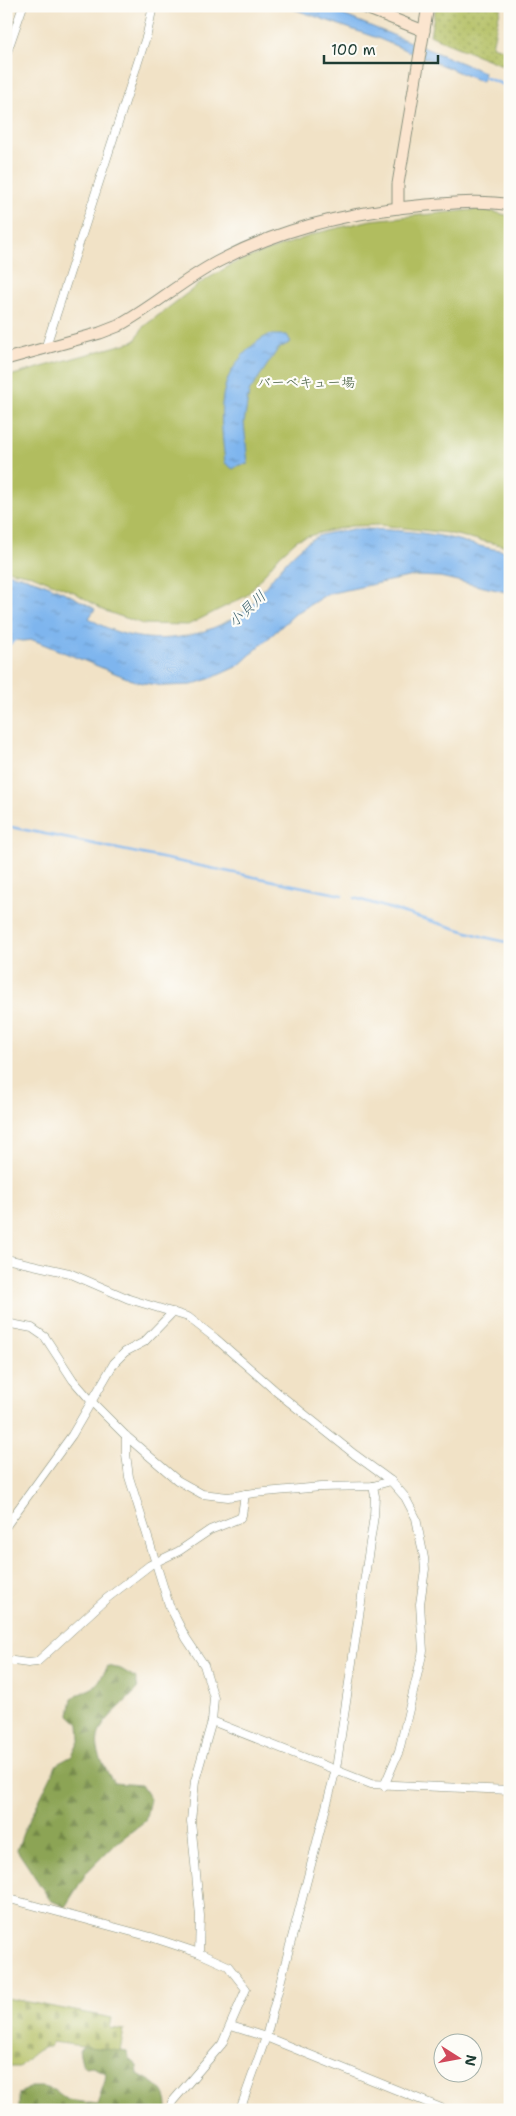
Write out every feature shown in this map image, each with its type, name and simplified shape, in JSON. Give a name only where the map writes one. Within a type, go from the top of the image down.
[{"type":"street","points":[[6,55],[23,6]]},
{"type":"street","points":[[45,349],[147,34],[153,6]]},
{"type":"street","points":[[361,6],[424,34]]},
{"type":"street","points":[[398,208],[398,184],[428,6]]},
{"type":"street","points":[[6,359],[100,333],[118,326],[149,308],[222,259],[280,234],[339,218],[398,208],[470,202],[510,205]]},
{"type":"street","points":[[6,1259],[69,1273],[129,1299],[173,1312],[196,1322],[278,1393],[390,1481],[410,1504],[421,1538],[425,1569],[420,1604],[423,1645],[418,1678],[401,1742],[384,1786]]},
{"type":"street","points":[[6,1526],[72,1435],[119,1357],[144,1342],[173,1312]]},
{"type":"street","points":[[6,1323],[32,1328],[45,1336],[73,1380],[92,1402],[126,1436],[177,1480],[196,1492],[208,1496],[224,1497],[321,1487],[373,1486],[390,1481]]},
{"type":"street","points":[[126,1436],[129,1477],[155,1563],[173,1615],[208,1674],[214,1698],[212,1721],[195,1781],[190,1821],[200,1916],[199,1953]]},
{"type":"street","points":[[240,2110],[266,2037],[336,1769],[374,1516],[375,1496],[373,1486]]},
{"type":"street","points":[[6,1660],[28,1663],[37,1662],[112,1594],[155,1563],[190,1545],[210,1530],[240,1518],[245,1494]]},
{"type":"street","points":[[212,1721],[370,1784],[510,1790]]},
{"type":"street","points":[[6,1898],[151,1937],[199,1953],[228,1966],[246,1989],[222,2044],[172,2102],[170,2110]]},
{"type":"street","points":[[231,2026],[266,2037],[432,2107],[446,2110]]},
{"type":"green space","points":[[436,6],[501,6],[492,46],[510,51],[510,68],[430,35]]},
{"type":"green space","name":"バーベキュー場","points":[[482,209],[510,216],[510,547],[447,533],[380,525],[351,526],[323,532],[298,539],[280,555],[246,596],[188,625],[143,624],[105,611],[74,592],[32,575],[6,570],[6,377],[135,341],[143,327],[202,282],[236,262],[321,232],[371,220]]},
{"type":"green space","points":[[108,1666],[121,1669],[136,1678],[138,1689],[114,1712],[100,1731],[98,1741],[99,1752],[104,1766],[114,1783],[141,1785],[150,1799],[145,1821],[114,1845],[87,1872],[65,1907],[50,1900],[17,1850],[23,1833],[57,1764],[72,1756],[80,1739],[79,1724],[69,1715],[72,1698],[96,1686]]},
{"type":"green space","points":[[6,1998],[112,2018],[110,2028],[124,2030],[120,2051],[52,2042],[50,2047],[38,2051],[20,2067],[6,2067]]},
{"type":"green space","points":[[87,2044],[127,2051],[129,2059],[137,2066],[138,2074],[154,2084],[162,2092],[167,2103],[167,2110],[19,2110],[19,2093],[31,2087],[43,2087],[56,2091],[68,2100],[97,2104],[106,2073],[92,2067],[86,2068],[82,2063],[79,2050]]},
{"type":"water","points":[[285,6],[321,6],[484,72],[482,82],[377,38]]},
{"type":"water","points":[[269,335],[287,335],[291,342],[278,349],[249,392],[244,423],[248,464],[239,465],[233,469],[225,463],[223,445],[222,411],[225,387],[231,372],[242,356]]},
{"type":"water","name":"小貝川","points":[[353,529],[423,533],[478,546],[510,551],[510,593],[440,577],[413,576],[327,594],[295,614],[238,666],[192,685],[164,686],[137,682],[33,640],[9,639],[6,635],[6,573],[41,583],[84,603],[95,609],[89,618],[108,628],[127,635],[169,638],[210,629],[229,620],[247,609],[256,600],[283,565],[306,543],[332,532]]},
{"type":"waterway","points":[[481,76],[510,87]]},
{"type":"waterway","points":[[6,647],[17,638]]},
{"type":"waterway","points":[[6,826],[342,895]]},
{"type":"waterway","points":[[355,898],[510,943]]}]
